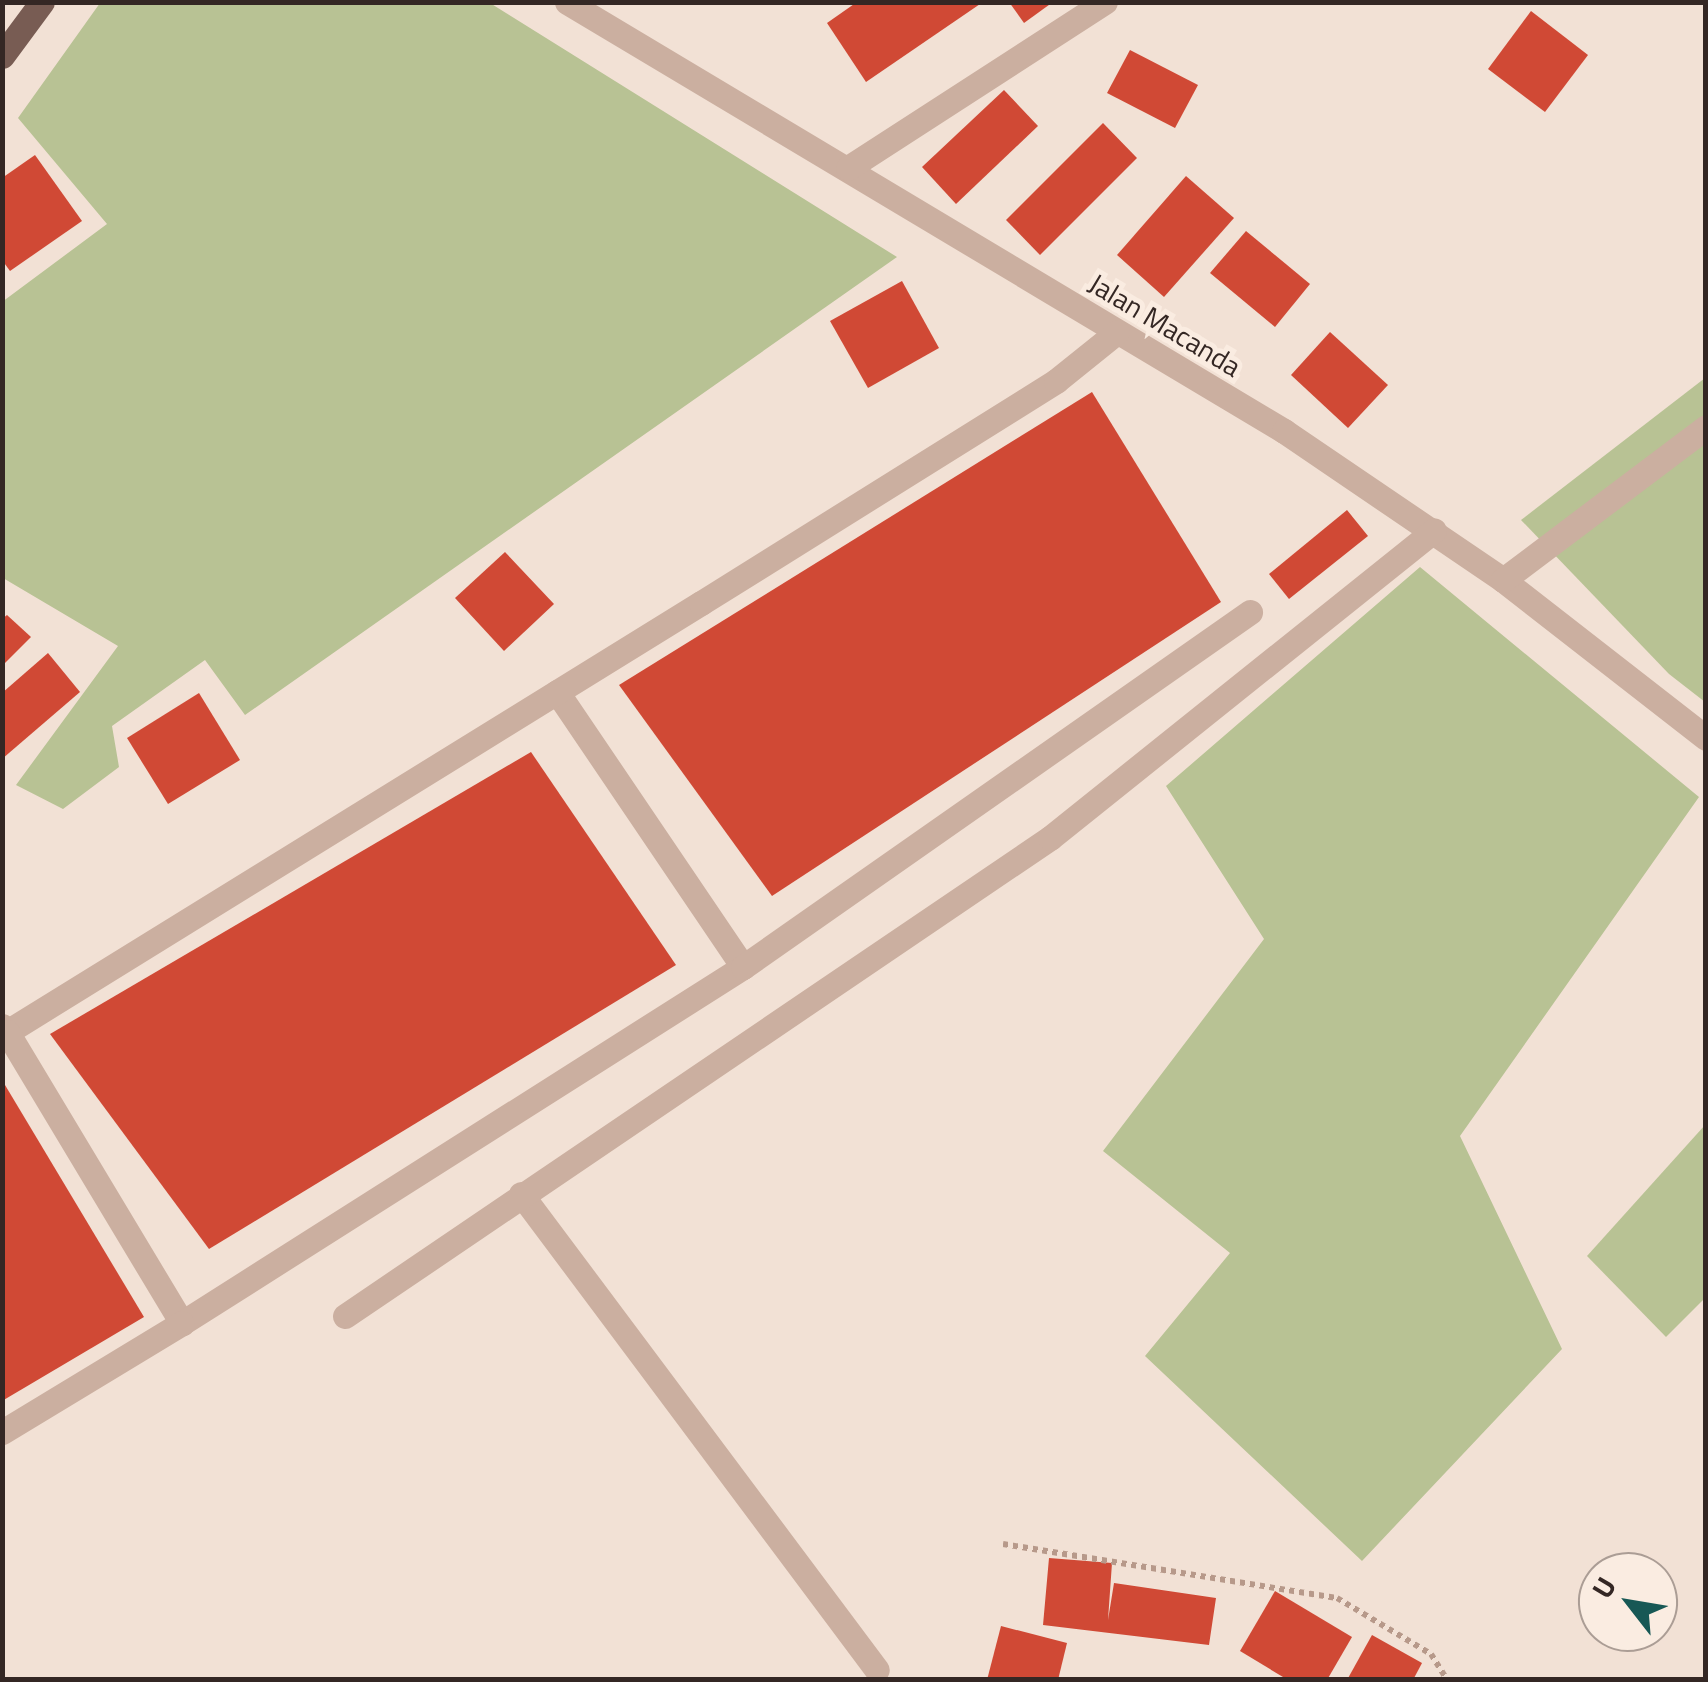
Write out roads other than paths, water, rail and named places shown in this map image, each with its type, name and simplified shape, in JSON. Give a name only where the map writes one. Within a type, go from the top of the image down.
[{"type":"main road","points":[[2,56],[42,2]]},
{"type":"street","name":"Jalan Macanda","points":[[567,2],[848,168],[1434,530],[1706,738]]},
{"type":"street","points":[[848,168],[1106,2]]},
{"type":"street","points":[[182,1323],[4,1031],[1056,381],[1117,332]]},
{"type":"street","points":[[1504,580],[1706,427]]},
{"type":"street","points":[[345,1316],[1050,838],[1434,530]]},
{"type":"street","points":[[2,1432],[182,1323],[744,967],[1250,612]]},
{"type":"street","points":[[557,692],[744,967]]},
{"type":"street","points":[[522,1194],[877,1670]]}]
